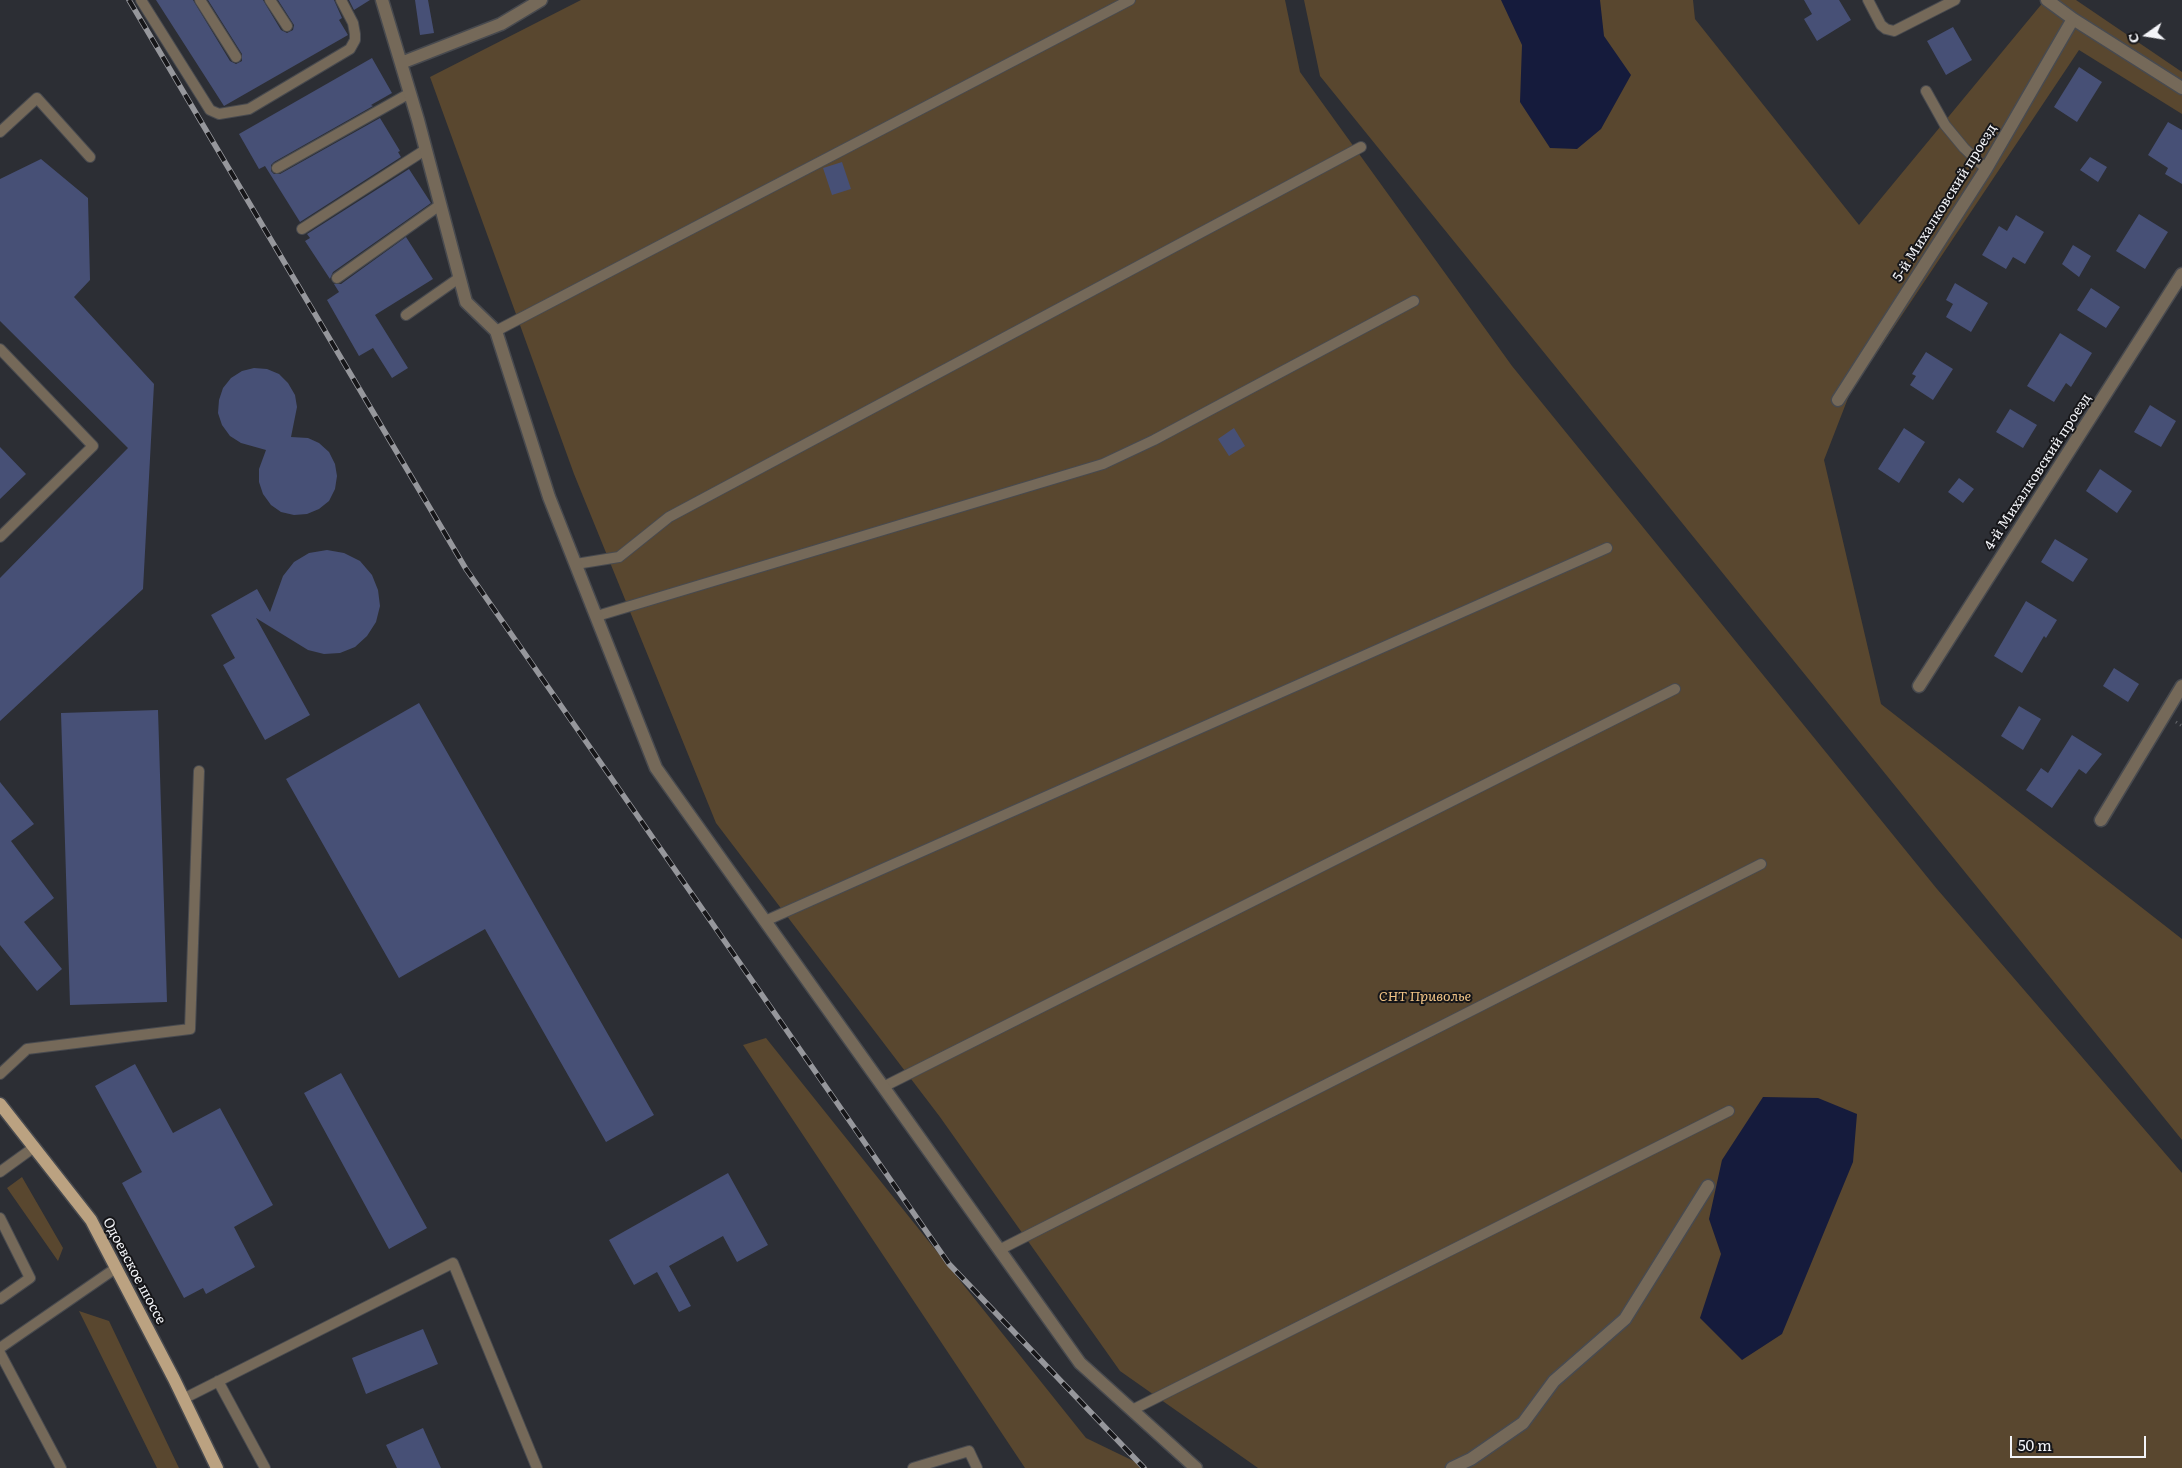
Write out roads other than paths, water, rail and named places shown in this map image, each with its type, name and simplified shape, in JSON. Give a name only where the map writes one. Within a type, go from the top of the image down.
[{"type":"main road","name":"Одоевское шоссе","points":[[0,1104],[91,1220],[217,1468]]},
{"type":"street","points":[[382,0],[426,150],[466,302],[496,331],[549,497],[656,768],[1080,1363],[1196,1468]]},
{"type":"street","points":[[401,63],[501,24],[541,0]]},
{"type":"street","points":[[2047,0],[2073,19],[2182,88]]},
{"type":"street","name":"5-й Михалковский проезд","points":[[1838,400],[1986,169],[2073,19]]},
{"type":"street","name":"4-й Михалковский проезд","points":[[1919,686],[2182,274]]},
{"type":"street","points":[[2101,820],[2182,686]]},
{"type":"street","points":[[1452,1468],[1471,1459],[1523,1423],[1554,1381],[1625,1318],[1708,1186]]},
{"type":"lane","points":[[141,0],[210,110],[216,114],[248,109],[350,49],[355,40],[353,23],[341,0]]},
{"type":"lane","points":[[200,0],[236,57]]},
{"type":"lane","points":[[270,0],[287,26]]},
{"type":"lane","points":[[496,331],[1130,0]]},
{"type":"lane","points":[[1868,0],[1881,25],[1892,31],[1901,29],[1955,0]]},
{"type":"lane","points":[[1926,91],[1945,125],[1964,148],[1986,169]]},
{"type":"lane","points":[[277,168],[410,93]]},
{"type":"lane","points":[[0,132],[37,98],[90,157]]},
{"type":"lane","points":[[576,564],[619,557],[669,517],[1361,147]]},
{"type":"lane","points":[[302,229],[426,150]]},
{"type":"lane","points":[[337,278],[440,205]]},
{"type":"lane","points":[[406,315],[459,278]]},
{"type":"lane","points":[[597,616],[1104,464],[1154,440],[1414,301]]},
{"type":"lane","points":[[0,349],[93,446],[0,537]]},
{"type":"lane","points":[[765,921],[1607,548]]},
{"type":"lane","points":[[882,1087],[1675,688]]},
{"type":"lane","points":[[0,1074],[27,1049],[190,1029],[199,771]]},
{"type":"lane","points":[[999,1250],[1761,864]]},
{"type":"lane","points":[[1132,1410],[1729,1111]]},
{"type":"lane","points":[[0,1172],[33,1148]]},
{"type":"lane","points":[[0,1218],[30,1278],[0,1298]]},
{"type":"lane","points":[[183,1399],[453,1263],[537,1468]]},
{"type":"lane","points":[[0,1348],[116,1268]]},
{"type":"lane","points":[[0,1353],[61,1468]]},
{"type":"lane","points":[[218,1381],[265,1468]]},
{"type":"lane","points":[[913,1468],[969,1451],[977,1468]]},
{"type":"water","points":[[1501,0],[1600,0],[1604,36],[1631,75],[1601,129],[1577,149],[1550,148],[1520,102],[1522,45]]},
{"type":"water","points":[[1763,1097],[1818,1098],[1857,1114],[1853,1162],[1782,1334],[1742,1360],[1700,1318],[1721,1254],[1709,1219],[1722,1160]]},
{"type":"railway","points":[[129,0],[466,569],[949,1264],[1144,1468]]},
{"type":"park label","name":"СНТ Приволье","points":[[1425,997]]}]
